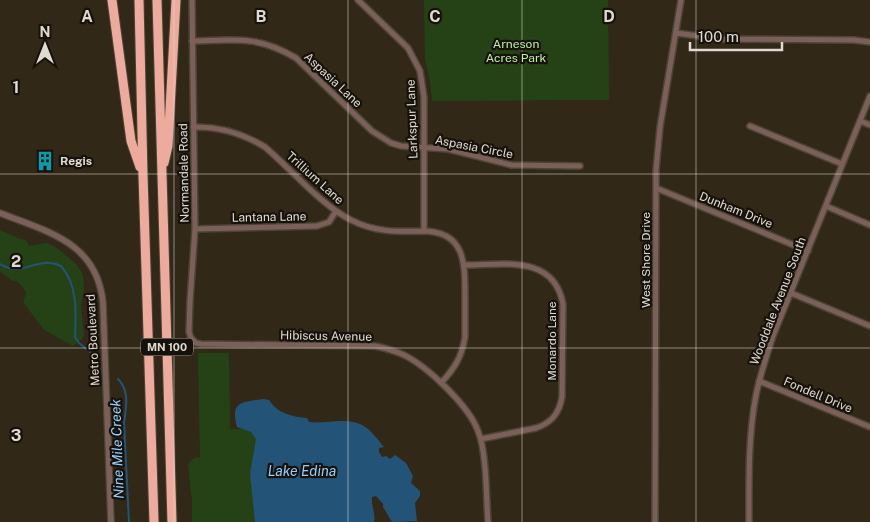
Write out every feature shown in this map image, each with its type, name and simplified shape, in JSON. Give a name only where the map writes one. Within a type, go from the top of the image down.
[{"type":"highway","points":[[112,0],[131,140],[143,175]]},
{"type":"highway","name":"MN 100","points":[[140,0],[143,175],[154,522]]},
{"type":"highway","name":"MN 100","points":[[157,0],[172,522]]},
{"type":"highway","points":[[161,173],[168,146],[176,0]]},
{"type":"street","name":"Normandale Road","points":[[192,0],[195,229],[189,332],[191,338],[196,343]]},
{"type":"street","name":"Larkspur Lane","points":[[358,0],[399,38],[408,48],[418,65],[423,84],[424,231]]},
{"type":"street","name":"West Shore Drive","points":[[656,522],[656,188],[658,142],[681,0]]},
{"type":"street","points":[[676,33],[722,39],[854,40],[870,42]]},
{"type":"street","name":"Aspasia Lane","points":[[192,41],[250,40],[266,43],[296,58],[381,138],[401,146],[424,147]]},
{"type":"street","name":"Wooddale Avenue South","points":[[749,522],[750,448],[759,381],[773,336],[870,96]]},
{"type":"street","points":[[860,121],[870,124]]},
{"type":"street","points":[[750,126],[842,164]]},
{"type":"street","name":"Trillium Lane","points":[[193,127],[223,128],[265,146],[336,211],[359,224],[383,230],[424,231],[442,234],[450,239],[462,254],[464,265],[464,337],[463,350],[458,361],[452,371],[440,383]]},
{"type":"street","name":"Aspasia Circle","points":[[424,147],[448,149],[511,165],[580,166]]},
{"type":"street","name":"Dunham Drive","points":[[656,188],[808,250]]},
{"type":"street","points":[[826,206],[870,225]]},
{"type":"street","name":"Lantana Lane","points":[[195,229],[317,226],[329,222],[336,211]]},
{"type":"street","name":"Metro Boulevard","points":[[0,213],[65,240],[85,256],[98,278],[102,290],[103,303],[111,522]]},
{"type":"street","name":"Monardo Lane","points":[[464,265],[522,265],[542,270],[550,277],[561,294],[563,304],[562,397],[557,414],[544,425],[536,428],[481,439]]},
{"type":"street","points":[[790,293],[870,326]]},
{"type":"street","name":"Hibiscus Avenue","points":[[196,343],[375,346],[405,355],[418,363],[440,383],[466,408],[473,418],[481,439],[488,522]]},
{"type":"street","name":"Fondell Drive","points":[[759,381],[870,427]]},
{"type":"green space","name":"Arneson Acres Park","points":[[424,0],[608,0],[609,100],[432,101],[425,60]]},
{"type":"green space","points":[[0,230],[26,240],[29,246],[47,243],[57,248],[76,264],[83,274],[84,290],[81,305],[84,335],[73,346],[44,330],[23,302],[26,293],[23,287],[0,271]]},
{"type":"green space","points":[[198,353],[229,353],[230,429],[265,429],[265,522],[192,522],[188,465],[192,459],[200,457]]},
{"type":"water","name":"Lake Edina","points":[[269,400],[276,408],[290,415],[307,418],[309,422],[345,421],[357,423],[365,427],[384,447],[379,448],[382,457],[386,456],[390,459],[395,455],[406,463],[413,476],[411,483],[420,491],[420,496],[415,503],[417,521],[392,522],[383,504],[376,496],[372,497],[374,522],[255,522],[250,474],[256,439],[251,432],[237,427],[235,412],[240,404],[244,402]]},
{"type":"waterway","name":"Nine Mile Creek","points":[[0,264],[12,269],[46,263],[61,266],[67,274],[75,300],[75,337],[79,343],[94,355]]},
{"type":"waterway","name":"Nine Mile Creek","points":[[118,379],[126,394],[124,423],[129,522]]},
{"type":"place","name":"Regis","points":[[45,161]]}]
